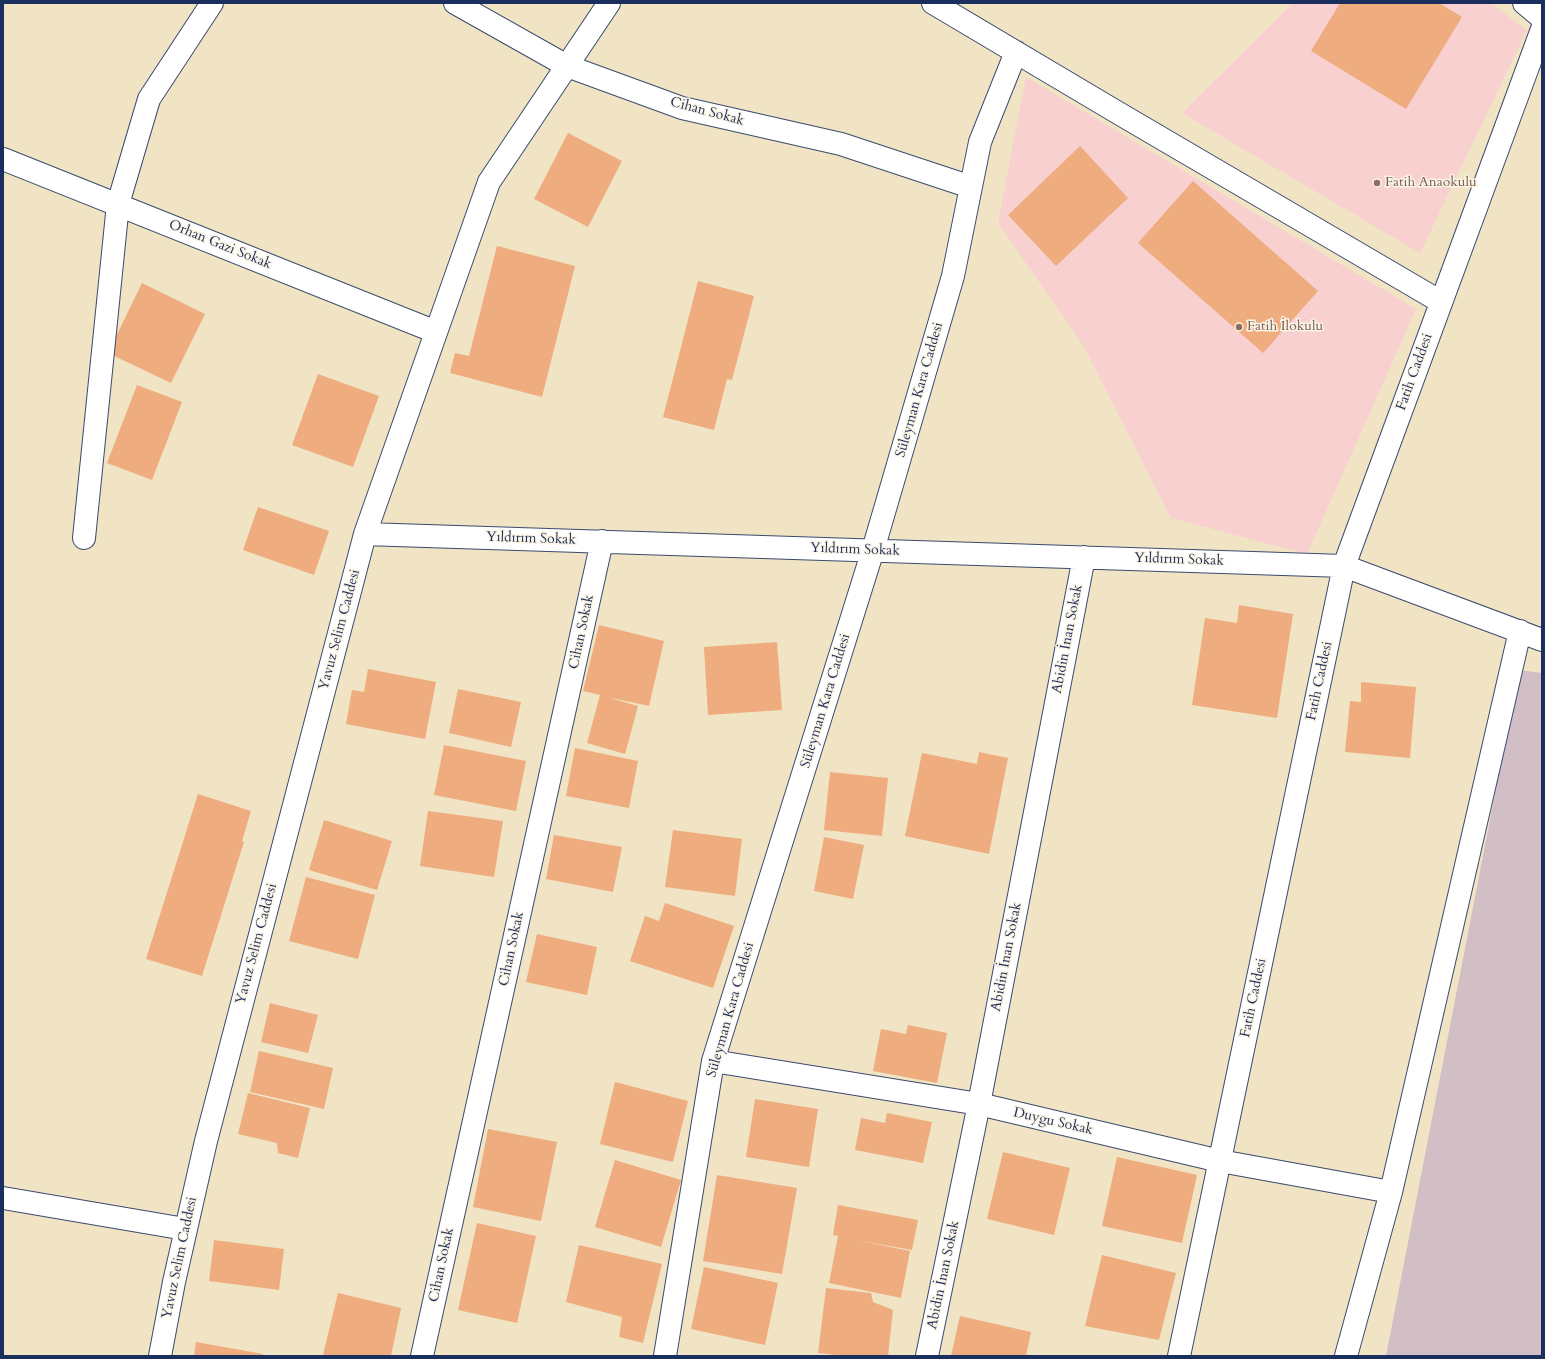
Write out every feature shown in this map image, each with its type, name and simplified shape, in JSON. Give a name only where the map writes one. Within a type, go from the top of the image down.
[{"type":"street","points":[[84,538],[118,204],[149,99],[212,3]]},
{"type":"street","name":"Cihan Sokak","points":[[455,3],[567,66],[682,108],[841,144],[971,187]]},
{"type":"street","name":"Yavuz Selim Caddesi","points":[[160,1356],[174,1282],[206,1141],[365,534],[489,182],[609,3]]},
{"type":"street","points":[[933,3],[1441,302]]},
{"type":"street","points":[[1524,3],[1542,18]]},
{"type":"street","name":"Fatih Caddesi","points":[[1179,1356],[1344,566],[1542,29]]},
{"type":"street","name":"Süleyman Kara Caddesi","points":[[665,1356],[713,1061],[873,550],[953,276],[980,142],[1016,52]]},
{"type":"street","name":"Orhan Gazi Sokak","points":[[3,159],[436,332]]},
{"type":"street","name":"Yıldırım Sokak","points":[[365,534],[1344,566],[1520,630],[1542,640]]},
{"type":"street","name":"Cihan Sokak","points":[[422,1356],[602,541]]},
{"type":"street","name":"Abidin İnan Sokak","points":[[927,1356],[979,1104],[1084,558]]},
{"type":"street","points":[[1346,1356],[1391,1192],[1520,630]]},
{"type":"street","name":"Duygu Sokak","points":[[713,1061],[979,1104],[1220,1161],[1391,1192]]},
{"type":"street","points":[[3,1198],[186,1229]]},
{"type":"shaded area","name":"Fatih Anaokulu","points":[[1293,3],[1490,3],[1527,30],[1420,253],[1182,113]]},
{"type":"shaded area","name":"Fatih İlokulu","points":[[1026,77],[1416,309],[1307,554],[1171,518],[1083,345],[998,223]]},
{"type":"shaded area","points":[[1519,670],[1542,673],[1542,1356],[1386,1356]]},
{"type":"building","points":[[1340,3],[1439,3],[1462,17],[1406,109],[1311,51]]},
{"type":"building","points":[[568,133],[622,161],[588,227],[534,199]]},
{"type":"building","points":[[1080,146],[1128,198],[1056,266],[1008,215]]},
{"type":"building","points":[[1193,181],[1318,291],[1263,353],[1138,243]]},
{"type":"building","points":[[497,246],[575,266],[542,397],[450,373],[455,353],[469,356]]},
{"type":"building","points":[[698,281],[754,296],[732,380],[727,379],[714,430],[663,417]]},
{"type":"building","points":[[142,283],[205,314],[171,383],[108,353]]},
{"type":"building","points":[[318,374],[379,396],[353,467],[292,445]]},
{"type":"building","points":[[137,385],[182,402],[152,480],[107,463]]},
{"type":"building","points":[[258,507],[329,531],[314,575],[243,550]]},
{"type":"building","points":[[1239,605],[1293,614],[1277,718],[1192,705],[1205,618],[1237,623]]},
{"type":"building","points":[[599,625],[664,641],[649,706],[607,697],[638,706],[625,754],[587,743],[600,695],[583,691]]},
{"type":"building","points":[[777,642],[782,710],[708,715],[704,647]]},
{"type":"building","points":[[368,669],[436,682],[425,739],[346,724],[352,690],[364,692]]},
{"type":"building","points":[[1361,682],[1416,687],[1410,758],[1345,752],[1350,701],[1361,702]]},
{"type":"building","points":[[458,689],[521,702],[511,747],[449,733]]},
{"type":"building","points":[[444,745],[526,761],[516,811],[434,795]]},
{"type":"building","points":[[575,748],[638,761],[629,808],[566,796]]},
{"type":"building","points":[[979,752],[1008,758],[989,854],[905,836],[922,753],[977,764]]},
{"type":"building","points":[[830,772],[888,778],[882,836],[824,830]]},
{"type":"building","points":[[198,794],[251,811],[242,841],[244,842],[202,976],[146,959]]},
{"type":"building","points":[[428,811],[503,821],[494,877],[420,866]]},
{"type":"building","points":[[324,820],[392,841],[377,890],[309,870]]},
{"type":"building","points":[[673,830],[742,839],[735,896],[665,887]]},
{"type":"building","points":[[554,835],[622,847],[613,892],[546,879]]},
{"type":"building","points":[[824,837],[864,845],[853,899],[814,891]]},
{"type":"building","points":[[306,877],[375,895],[358,959],[289,941]]},
{"type":"building","points":[[665,903],[734,926],[713,988],[630,961],[645,916],[659,921]]},
{"type":"building","points":[[537,934],[597,947],[587,995],[526,982]]},
{"type":"building","points":[[270,1003],[318,1015],[308,1053],[261,1042]]},
{"type":"building","points":[[908,1025],[947,1033],[937,1083],[873,1071],[881,1029],[906,1034]]},
{"type":"building","points":[[259,1051],[333,1068],[324,1109],[250,1092]]},
{"type":"building","points":[[615,1082],[688,1101],[673,1162],[600,1144]]},
{"type":"building","points":[[248,1093],[310,1108],[298,1158],[278,1153],[277,1143],[238,1134]]},
{"type":"building","points":[[755,1099],[818,1109],[809,1167],[746,1157]]},
{"type":"building","points":[[887,1113],[932,1122],[923,1163],[855,1150],[861,1118],[885,1123]]},
{"type":"building","points":[[488,1129],[557,1142],[541,1221],[473,1207]]},
{"type":"building","points":[[1003,1152],[1070,1168],[1054,1235],[987,1219]]},
{"type":"building","points":[[1117,1157],[1197,1175],[1182,1243],[1102,1226]]},
{"type":"building","points":[[615,1160],[681,1180],[661,1247],[595,1227]]},
{"type":"building","points":[[717,1175],[797,1188],[782,1274],[703,1261]]},
{"type":"building","points":[[838,1205],[918,1220],[912,1250],[857,1240],[910,1251],[901,1298],[829,1283],[838,1236],[833,1235]]},
{"type":"building","points":[[477,1223],[536,1236],[517,1323],[458,1310]]},
{"type":"building","points":[[214,1240],[284,1249],[279,1290],[209,1281]]},
{"type":"building","points":[[579,1245],[662,1264],[643,1343],[619,1337],[622,1317],[566,1302]]},
{"type":"building","points":[[1102,1255],[1176,1273],[1159,1340],[1085,1326]]},
{"type":"building","points":[[704,1267],[778,1283],[765,1345],[691,1329]]},
{"type":"building","points":[[826,1288],[871,1293],[873,1302],[893,1310],[888,1356],[845,1356],[818,1353]]},
{"type":"building","points":[[338,1293],[401,1308],[391,1356],[323,1355]]},
{"type":"building","points":[[960,1316],[1031,1332],[1026,1356],[951,1356]]},
{"type":"building","points":[[196,1342],[263,1354],[263,1356],[194,1356]]},
{"type":"place","name":"Fatih Anaokulu","points":[[1377,183]]},
{"type":"place","name":"Fatih İlokulu","points":[[1239,327]]}]
